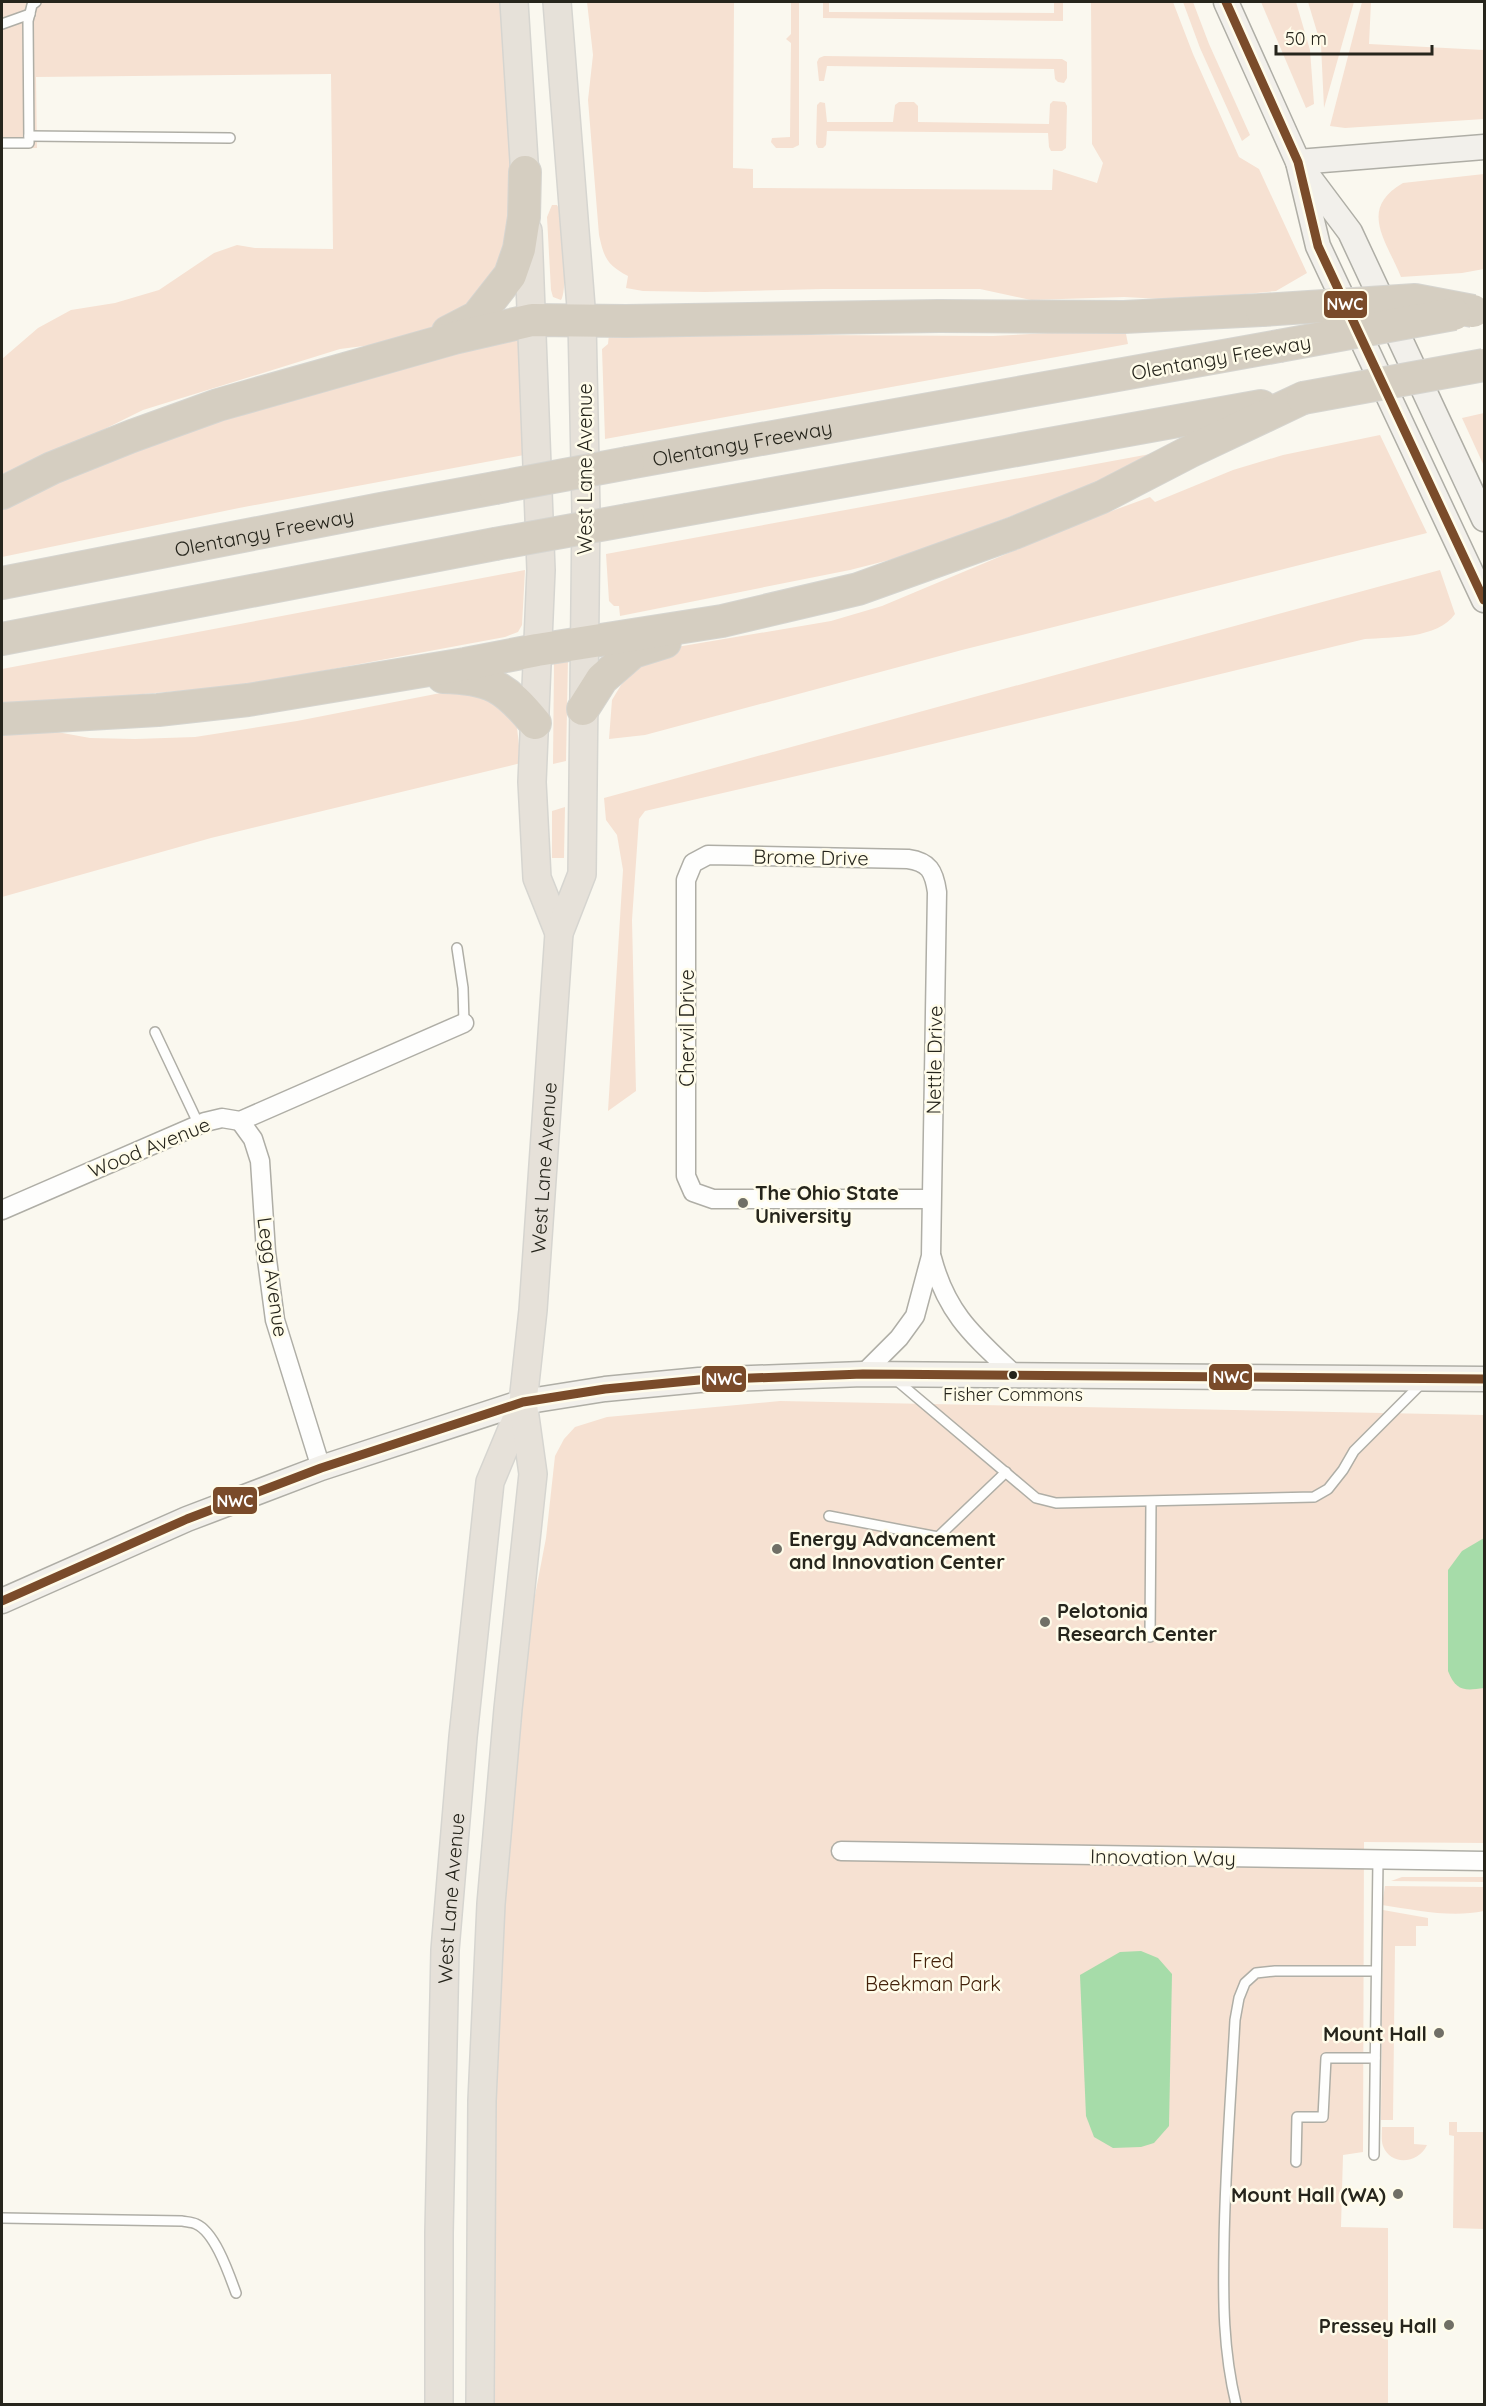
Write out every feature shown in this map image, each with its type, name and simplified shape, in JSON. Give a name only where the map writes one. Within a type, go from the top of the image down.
[{"type":"highway","points":[[416,349],[477,317],[510,274],[519,249],[524,217],[525,172]]},
{"type":"highway","points":[[2,493],[52,468],[218,405],[416,349],[532,320],[626,321],[939,316],[1124,318],[1415,300],[1479,310]]},
{"type":"highway","name":"Olentangy Freeway","points":[[2,583],[628,463],[1479,310]]},
{"type":"highway","points":[[2,639],[495,543],[1485,365]]},
{"type":"highway","points":[[2,719],[158,710],[248,700],[584,642],[722,621],[858,589],[1014,533],[1102,497],[1191,451],[1303,398]]},
{"type":"highway","points":[[583,709],[602,679],[633,652],[722,621]]},
{"type":"highway","points":[[388,677],[462,677],[498,686],[515,698],[535,723]]},
{"type":"main road","name":"West Lane Avenue","points":[[514,2],[525,172],[541,570],[532,782],[537,878],[559,933]]},
{"type":"main road","name":"West Lane Avenue","points":[[480,2404],[482,2102],[491,1904],[508,1709],[533,1474],[523,1402],[533,1310],[559,933],[582,874],[586,512],[582,320],[557,2]]},
{"type":"main road","name":"West Lane Avenue","points":[[439,2404],[439,2233],[445,1950],[463,1737],[490,1482],[523,1402]]},
{"type":"street","points":[[1226,2],[1298,162],[1318,246],[1485,600]]},
{"type":"street","points":[[1298,162],[1485,147]]},
{"type":"street","points":[[1298,162],[1350,232],[1485,519]]},
{"type":"street","name":"Brome Drive","points":[[693,863],[708,855],[908,859],[930,866]]},
{"type":"street","name":"Chervil Drive","points":[[693,863],[686,880],[686,1176],[693,1192],[713,1199],[932,1199]]},
{"type":"street","name":"Nettle Drive","points":[[863,1374],[899,1338],[915,1316],[931,1256],[937,892],[936,878],[930,866]]},
{"type":"street","name":"Wood Avenue","points":[[2,1210],[199,1125],[222,1118],[240,1121],[464,1023]]},
{"type":"street","name":"Legg Avenue","points":[[240,1121],[253,1139],[260,1161],[275,1320],[321,1468]]},
{"type":"street","name":"Nettle Drive","points":[[931,1256],[943,1292],[952,1309],[970,1333],[1016,1376]]},
{"type":"street","points":[[2,1601],[187,1519],[321,1468],[523,1402],[605,1389],[699,1380],[889,1373],[1016,1376],[1485,1378]]},
{"type":"street","name":"Innovation Way","points":[[841,1851],[1485,1861]]},
{"type":"lane","points":[[2,143],[29,143],[28,21],[36,2]]},
{"type":"lane","points":[[2,24],[30,14]]},
{"type":"lane","points":[[29,136],[230,138]]},
{"type":"lane","points":[[457,948],[463,988],[464,1023]]},
{"type":"lane","points":[[155,1032],[199,1125]]},
{"type":"lane","points":[[889,1373],[1036,1498],[1056,1503],[1314,1497],[1328,1489],[1354,1451],[1426,1379]]},
{"type":"lane","points":[[829,1516],[938,1537],[1006,1472]]},
{"type":"lane","points":[[1149,1637],[1151,1502]]},
{"type":"lane","points":[[1374,2155],[1377,1860]]},
{"type":"lane","points":[[1236,2404],[1224,2341],[1224,2271],[1235,2020],[1239,1998],[1245,1983],[1256,1973],[1375,1971]]},
{"type":"lane","points":[[1296,2162],[1297,2117],[1323,2117],[1326,2058],[1375,2058]]},
{"type":"lane","points":[[2,2218],[182,2221],[196,2224],[205,2231],[214,2245],[236,2292]]},
{"type":"green space","points":[[2,2],[500,2],[514,215],[506,255],[461,315],[403,341],[340,349],[143,410],[62,450],[2,475],[2,359],[38,328],[71,310],[115,303],[159,290],[214,253],[237,245],[255,248],[333,249],[331,74],[36,77],[37,148],[2,149]]},
{"type":"green space","points":[[587,2],[734,2],[733,168],[753,169],[753,188],[1052,190],[1053,169],[1097,183],[1103,163],[1092,144],[1091,2],[1173,2],[1193,54],[1239,157],[1259,169],[1307,273],[1276,291],[1181,300],[1124,297],[1031,300],[980,289],[705,292],[643,291],[626,288],[628,276],[615,268],[608,260],[599,235],[588,100],[593,55]]},
{"type":"green space","points":[[791,2],[799,2],[799,145],[793,148],[776,148],[771,142],[772,138],[790,137],[791,43],[786,39],[791,34]]},
{"type":"green space","points":[[823,2],[829,2],[829,12],[1054,13],[1054,2],[1063,2],[1063,21],[823,18]]},
{"type":"green space","points":[[1183,2],[1193,2],[1209,44],[1250,135],[1242,141],[1200,48]]},
{"type":"green space","points":[[1261,2],[1296,2],[1310,50],[1314,104],[1306,108]]},
{"type":"green space","points":[[1308,2],[1354,2],[1324,108],[1321,45]]},
{"type":"green space","points":[[1362,2],[1371,2],[1369,44],[1484,50],[1484,119],[1345,128],[1330,126]]},
{"type":"green space","points":[[824,56],[1062,59],[1067,62],[1067,78],[1064,83],[1058,82],[1055,79],[1054,69],[827,66],[824,81],[819,81],[817,62]]},
{"type":"green space","points":[[1053,101],[1065,102],[1067,106],[1066,148],[1062,151],[1051,151],[1048,133],[827,131],[826,145],[818,148],[816,144],[817,105],[820,102],[825,103],[827,122],[893,122],[895,105],[899,102],[914,102],[918,106],[918,122],[1049,124],[1050,104]]},
{"type":"green space","points":[[1484,174],[1484,269],[1462,273],[1401,277],[1380,226],[1379,214],[1382,203],[1389,193],[1403,183]]},
{"type":"green space","points":[[552,205],[557,205],[562,223],[565,269],[561,300],[553,297],[551,290],[547,217]]},
{"type":"green space","points":[[1125,329],[1128,344],[605,439],[602,349],[608,344],[609,334],[993,336]]},
{"type":"green space","points":[[514,339],[519,342],[524,455],[239,508],[2,557],[2,503],[135,444],[496,340]]},
{"type":"green space","points":[[1484,413],[1484,466],[1462,418]]},
{"type":"green space","points":[[1380,435],[1427,533],[962,650],[645,735],[609,739],[612,700],[621,685],[653,651],[831,621],[882,606],[1090,519],[1150,497],[1155,502],[1233,470],[1283,455]]},
{"type":"green space","points":[[1161,452],[1114,477],[909,555],[850,570],[620,616],[619,606],[614,606],[609,601],[606,554]]},
{"type":"green space","points":[[525,570],[522,625],[518,632],[505,637],[225,687],[2,706],[2,669]]},
{"type":"green space","points":[[1440,570],[1455,614],[1447,622],[1426,632],[1401,637],[1365,639],[883,756],[645,811],[639,819],[632,920],[636,1091],[608,1111],[623,870],[617,835],[606,820],[604,798]]},
{"type":"green space","points":[[568,658],[566,761],[553,764],[554,661]]},
{"type":"green space","points":[[456,690],[491,695],[516,719],[521,763],[211,838],[2,897],[2,734],[57,732],[90,738],[135,739],[195,737],[297,721]]},
{"type":"green space","points":[[565,807],[564,858],[552,858],[552,811]]},
{"type":"green space","name":"Fred Beekman Park","points":[[780,1401],[1484,1415],[1484,1843],[1364,1842],[1363,2152],[1343,2155],[1341,2227],[1388,2228],[1388,2404],[495,2404],[496,2116],[508,1854],[532,1611],[546,1538],[555,1456],[564,1439],[575,1427],[607,1417]]},
{"type":"green space","points":[[1402,1877],[1484,1877],[1484,1882],[1391,1881]]},
{"type":"green space","points":[[1385,1886],[1484,1887],[1484,1911],[1459,1914],[1382,1905]]},
{"type":"green space","points":[[1383,1910],[1428,1918],[1428,1926],[1416,1926],[1416,1946],[1395,1946],[1393,2120],[1381,2120]]},
{"type":"green space","points":[[1449,2122],[1457,2122],[1457,2132],[1483,2132],[1484,2229],[1453,2228],[1454,2136],[1449,2135]]},
{"type":"green space","points":[[1382,2127],[1414,2127],[1414,2144],[1427,2145],[1418,2156],[1398,2160],[1387,2153],[1383,2146]]},
{"type":"shaded area","points":[[1484,1538],[1484,1688],[1466,1689],[1454,1683],[1448,1671],[1448,1570],[1462,1551]]},
{"type":"shaded area","points":[[1141,1951],[1158,1958],[1172,1974],[1169,2126],[1154,2143],[1141,2147],[1113,2148],[1094,2137],[1086,2116],[1080,1975],[1120,1952]]},
{"type":"transit line","name":"NWC","points":[[1226,2],[1298,162],[1318,246],[1484,600]]},
{"type":"transit line","name":"NWC","points":[[2,1601],[187,1519],[321,1468],[523,1402],[605,1389],[699,1380],[863,1374],[1484,1379]]},
{"type":"place","name":"The Ohio State University","points":[[743,1203]]},
{"type":"place","name":"Fisher Commons","points":[[1013,1375]]},
{"type":"place","name":"Energy Advancement and Innovation Center","points":[[777,1549]]},
{"type":"place","name":"Pelotonia Research Center","points":[[1045,1622]]},
{"type":"place","name":"Mount Hall","points":[[1439,2033]]},
{"type":"place","name":"Mount Hall (WA)","points":[[1398,2194]]},
{"type":"place","name":"Pressey Hall","points":[[1449,2325]]}]
